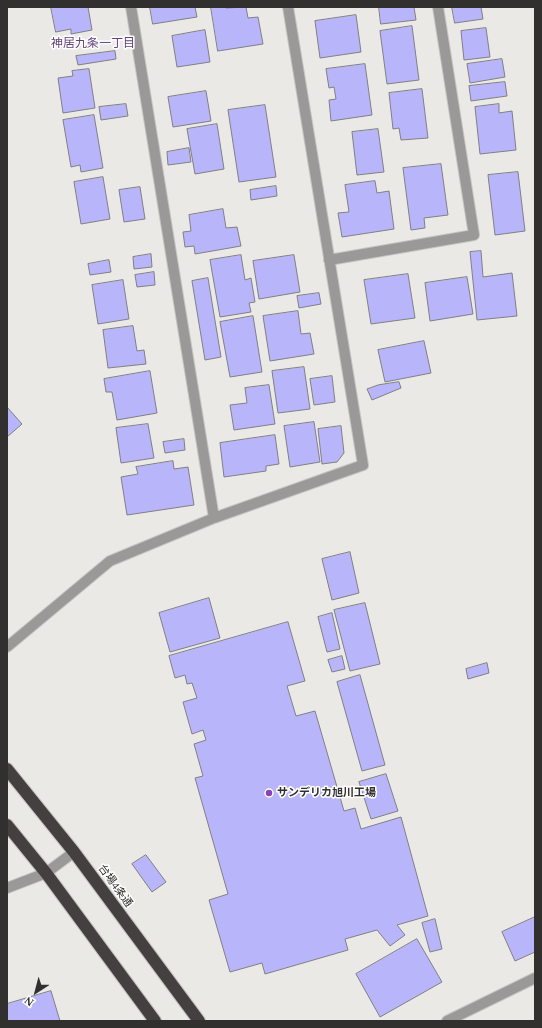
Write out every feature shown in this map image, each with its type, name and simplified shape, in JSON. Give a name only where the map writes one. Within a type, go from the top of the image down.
[{"type":"highway","name":"台場4条通","points":[[7,769],[74,852],[199,1021]]},
{"type":"highway","points":[[7,825],[46,873],[155,1021]]},
{"type":"street","points":[[131,7],[214,518]]},
{"type":"street","points":[[7,647],[110,561],[214,518],[363,465],[288,7]]},
{"type":"street","points":[[329,260],[474,235],[438,7]]},
{"type":"street","points":[[7,888],[46,873],[74,852]]},
{"type":"street","points":[[447,1021],[535,978]]},
{"type":"building","points":[[51,7],[88,7],[92,30],[71,34],[71,29],[56,32]]},
{"type":"building","points":[[150,7],[195,7],[197,17],[153,24]]},
{"type":"building","points":[[211,7],[246,7],[248,18],[258,17],[263,44],[218,51]]},
{"type":"building","points":[[379,7],[414,7],[416,20],[381,24]]},
{"type":"building","points":[[452,7],[481,7],[483,19],[455,23]]},
{"type":"building","points":[[356,15],[361,52],[320,58],[315,21]]},
{"type":"building","points":[[412,26],[419,80],[387,84],[380,31]]},
{"type":"building","points":[[486,28],[490,57],[464,60],[461,31]]},
{"type":"building","points":[[205,30],[210,62],[177,67],[172,36]]},
{"type":"building","points":[[115,51],[116,59],[78,65],[76,56]]},
{"type":"building","points":[[502,59],[505,77],[470,83],[467,64]]},
{"type":"building","points":[[365,64],[372,115],[331,121],[329,100],[336,99],[334,87],[329,88],[326,69]]},
{"type":"building","points":[[89,69],[95,108],[63,113],[58,78],[73,76],[72,71]]},
{"type":"building","points":[[505,82],[507,96],[471,101],[469,86]]},
{"type":"building","points":[[422,89],[428,138],[401,140],[399,128],[393,129],[389,93]]},
{"type":"building","points":[[206,91],[211,121],[173,127],[168,97]]},
{"type":"building","points":[[126,104],[128,116],[101,120],[99,107]]},
{"type":"building","points":[[499,104],[499,113],[512,111],[516,150],[480,154],[475,107]]},
{"type":"building","points":[[265,105],[276,177],[239,182],[228,110]]},
{"type":"building","points":[[94,115],[103,168],[81,172],[80,165],[71,167],[63,120]]},
{"type":"building","points":[[217,124],[224,169],[195,174],[187,129]]},
{"type":"building","points":[[378,129],[384,172],[357,175],[352,132]]},
{"type":"building","points":[[189,148],[191,162],[168,165],[167,152]]},
{"type":"building","points":[[441,164],[448,215],[424,218],[425,228],[411,230],[403,168]]},
{"type":"building","points":[[518,172],[525,231],[495,235],[488,175]]},
{"type":"building","points":[[103,177],[110,219],[81,224],[74,182]]},
{"type":"building","points":[[375,181],[377,193],[389,191],[394,229],[342,237],[338,213],[349,212],[345,185]]},
{"type":"building","points":[[276,186],[277,196],[251,200],[250,190]]},
{"type":"building","points":[[140,187],[145,219],[124,222],[119,190]]},
{"type":"building","points":[[223,209],[226,228],[237,227],[241,246],[195,254],[194,246],[185,247],[183,232],[191,231],[189,215]]},
{"type":"building","points":[[481,251],[483,277],[512,273],[517,316],[477,320],[470,252]]},
{"type":"building","points":[[151,254],[152,267],[134,269],[133,257]]},
{"type":"building","points":[[241,255],[245,280],[251,278],[255,302],[249,303],[251,312],[220,317],[210,260]]},
{"type":"building","points":[[294,255],[300,292],[259,299],[253,261]]},
{"type":"building","points":[[109,260],[111,272],[90,275],[88,264]]},
{"type":"building","points":[[154,272],[155,285],[137,287],[135,275]]},
{"type":"building","points":[[408,274],[415,318],[371,324],[364,280]]},
{"type":"building","points":[[467,277],[473,314],[430,321],[425,283]]},
{"type":"building","points":[[208,278],[221,357],[205,360],[192,281]]},
{"type":"building","points":[[123,280],[129,319],[98,324],[92,285]]},
{"type":"building","points":[[319,293],[321,304],[299,308],[297,296]]},
{"type":"building","points":[[298,311],[301,334],[310,333],[314,354],[270,361],[263,316]]},
{"type":"building","points":[[253,316],[262,372],[230,377],[220,322]]},
{"type":"building","points":[[133,326],[137,351],[144,350],[146,364],[108,368],[103,330]]},
{"type":"building","points":[[424,341],[431,373],[385,382],[378,350]]},
{"type":"building","points":[[304,367],[310,409],[278,413],[272,371]]},
{"type":"building","points":[[150,371],[157,413],[117,420],[112,392],[106,392],[104,379]]},
{"type":"building","points":[[332,376],[335,402],[314,405],[310,379]]},
{"type":"building","points":[[399,382],[401,388],[372,400],[367,389],[378,385]]},
{"type":"building","points":[[269,385],[275,424],[234,430],[230,405],[247,403],[245,388]]},
{"type":"building","points":[[7,407],[22,424],[7,437]]},
{"type":"building","points":[[314,422],[320,462],[290,467],[284,426]]},
{"type":"building","points":[[148,424],[154,458],[121,463],[116,428]]},
{"type":"building","points":[[341,426],[344,453],[337,462],[322,464],[318,429]]},
{"type":"building","points":[[275,435],[279,464],[266,466],[266,471],[224,477],[220,443]]},
{"type":"building","points":[[184,439],[185,450],[165,453],[163,442]]},
{"type":"building","points":[[173,461],[174,469],[188,467],[194,505],[127,515],[121,477],[138,474],[136,467]]},
{"type":"building","points":[[350,552],[359,593],[332,600],[322,559]]},
{"type":"building","points":[[209,598],[220,638],[170,652],[159,613]]},
{"type":"building","points":[[365,603],[380,664],[350,671],[334,610]]},
{"type":"building","points":[[332,613],[340,649],[327,652],[318,617]]},
{"type":"building","name":"サンデリカ旭川工場","points":[[288,622],[305,681],[287,686],[296,716],[315,711],[344,811],[355,808],[361,829],[401,817],[428,916],[397,925],[405,935],[390,946],[377,930],[345,939],[348,950],[265,974],[262,963],[230,972],[209,900],[228,894],[195,778],[203,776],[194,744],[206,740],[203,730],[192,734],[183,702],[197,698],[192,683],[187,684],[185,675],[175,678],[169,656]]},
{"type":"building","points":[[342,656],[345,669],[332,672],[328,660]]},
{"type":"building","points":[[487,663],[489,673],[468,679],[466,669]]},
{"type":"building","points":[[360,675],[385,765],[362,771],[337,682]]},
{"type":"building","points":[[386,774],[398,811],[371,819],[359,782]]},
{"type":"building","points":[[146,855],[166,882],[152,892],[132,864]]},
{"type":"building","points":[[535,917],[535,952],[515,961],[502,932]]},
{"type":"building","points":[[435,919],[442,949],[430,952],[422,923]]},
{"type":"building","points":[[417,939],[442,982],[380,1017],[356,974]]},
{"type":"building","points":[[51,991],[60,1021],[7,1021],[7,1004]]},
{"type":"place","name":"サンデリカ旭川工場","points":[[269,793]]},
{"type":"district","name":"神居九条一丁目","points":[[93,44]]}]
